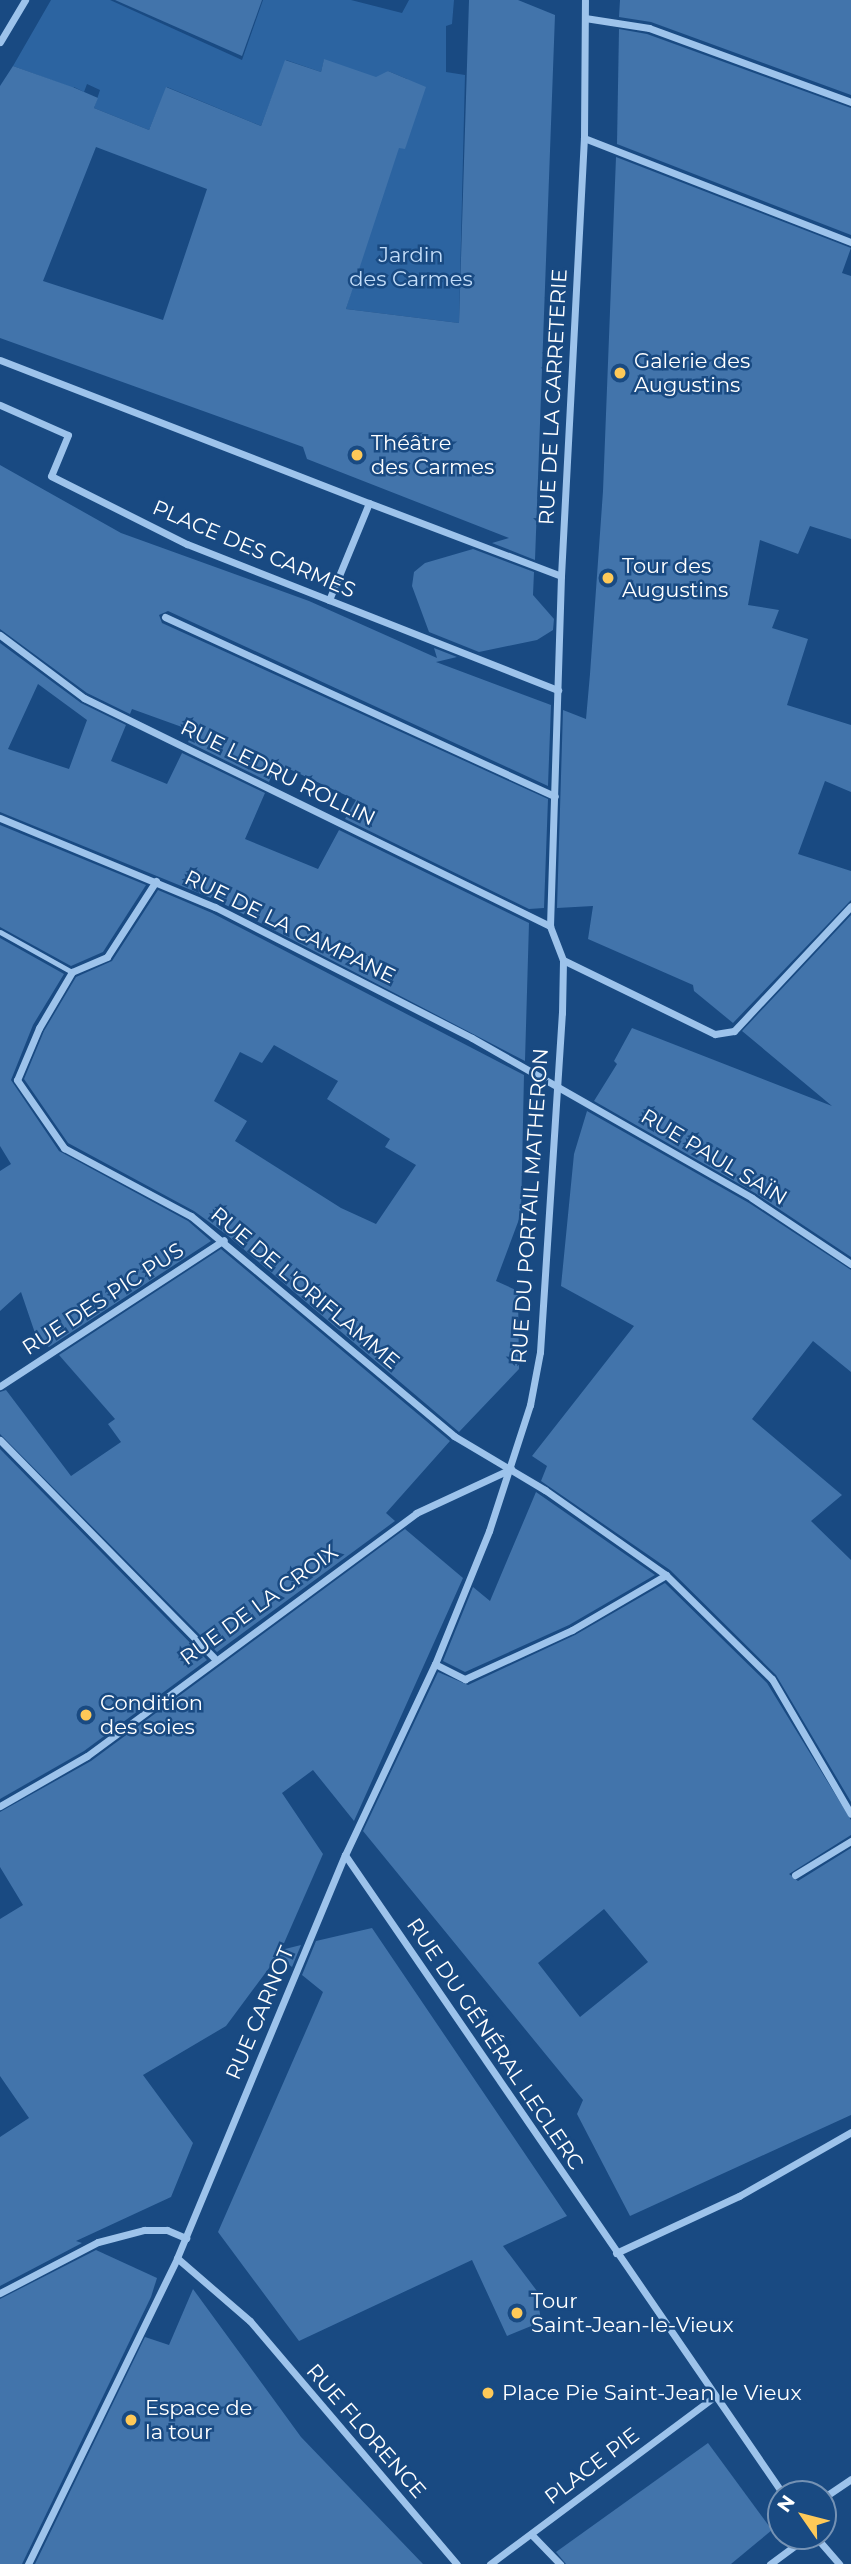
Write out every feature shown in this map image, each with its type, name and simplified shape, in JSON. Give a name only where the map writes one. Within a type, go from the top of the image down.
[{"type":"street","points":[[0,42],[25,0]]},
{"type":"street","name":"RUE DE LA CARRETERIE","points":[[559,943],[551,926],[561,576],[584,138],[585,0]]},
{"type":"street","points":[[585,18],[649,28],[851,102]]},
{"type":"street","points":[[584,138],[851,243]]},
{"type":"street","points":[[0,360],[561,576]]},
{"type":"street","name":"PLACE DES CARMES","points":[[0,405],[68,435],[51,476],[187,544],[558,690]]},
{"type":"street","points":[[329,600],[369,503]]},
{"type":"street","points":[[165,617],[555,796]]},
{"type":"street","name":"RUE LEDRU ROLLIN","points":[[0,635],[84,698],[551,926]]},
{"type":"street","name":"RUE DE LA CAMPANE","points":[[0,818],[156,881],[279,938],[557,1083]]},
{"type":"street","points":[[72,972],[107,957],[156,881]]},
{"type":"street","points":[[563,960],[715,1034],[734,1031],[851,906]]},
{"type":"street","name":"RUE DU PORTAIL MATHERON","points":[[511,1469],[540,1352],[563,960],[559,943]]},
{"type":"street","name":"RUE DE L'ORIFLAMME","points":[[72,972],[38,1028],[16,1080],[64,1148],[191,1216],[224,1240],[454,1436],[511,1469],[666,1575],[772,1679],[851,1814]]},
{"type":"street","name":"RUE PAUL SAÏN","points":[[557,1083],[752,1198],[851,1264]]},
{"type":"street","name":"RUE DES PIC PUS","points":[[0,1386],[224,1240]]},
{"type":"street","points":[[0,1440],[214,1658]]},
{"type":"street","name":"RUE DE LA CROIX","points":[[0,1806],[87,1756],[214,1658],[416,1513],[511,1469]]},
{"type":"street","name":"RUE CARNOT","points":[[28,2564],[186,2238],[345,1855],[435,1664],[511,1469]]},
{"type":"street","points":[[435,1664],[465,1679],[572,1630],[666,1575]]},
{"type":"street","points":[[795,1875],[851,1842]]},
{"type":"street","name":"RUE DU GÉNÉRAL LECLERC","points":[[345,1855],[773,2480]]},
{"type":"street","points":[[616,2253],[739,2196],[851,2132]]},
{"type":"street","points":[[0,2293],[98,2242],[144,2230],[167,2230],[186,2238]]},
{"type":"street","name":"RUE FLORENCE","points":[[177,2258],[250,2321],[457,2564]]},
{"type":"street","name":"PLACE PIE","points":[[491,2564],[714,2397]]},
{"type":"street","points":[[531,2534],[560,2564]]},
{"type":"street","points":[[770,2564],[789,2550]]},
{"type":"street","points":[[827,2550],[839,2564]]},
{"type":"lane","points":[[0,932],[72,972]]},
{"type":"green space","name":"Jardin des Carmes","points":[[51,0],[110,0],[242,60],[263,0],[351,0],[402,13],[409,0],[454,0],[452,24],[446,26],[446,72],[465,75],[459,323],[346,309],[409,96],[407,79],[388,71],[373,86],[324,60],[321,72],[286,60],[261,126],[167,87],[149,130],[94,108],[100,90],[87,84],[84,92],[74,87],[70,98],[65,85],[13,66]]},
{"type":"building","points":[[115,0],[262,0],[242,56]]},
{"type":"building","points":[[469,0],[518,0],[555,15],[535,560],[492,543],[509,538],[307,459],[303,447],[0,338],[0,86],[13,66],[98,98],[94,108],[149,130],[166,87],[261,126],[285,60],[321,72],[324,59],[376,77],[388,71],[426,87],[405,149],[399,148],[346,309],[459,323]],"holes":[[[96,147],[207,189],[163,320],[43,281]]]},
{"type":"building","points":[[620,0],[851,0],[851,95],[651,22],[619,17]]},
{"type":"building","points":[[619,29],[647,34],[851,108],[851,235],[617,144]]},
{"type":"building","points":[[616,157],[851,248],[842,273],[851,276],[851,539],[810,526],[798,554],[760,540],[748,605],[779,610],[772,628],[808,639],[787,705],[851,725],[851,792],[825,781],[798,854],[851,871],[851,900],[733,1023],[694,991],[693,985],[588,939],[593,906],[557,908],[563,710],[586,719],[590,674],[603,491]]},
{"type":"building","points":[[0,465],[121,533],[309,601],[437,658],[434,648],[457,657],[436,662],[551,705],[548,786],[168,611],[159,615],[162,623],[548,799],[544,908],[529,909],[345,819],[356,800],[285,767],[283,774],[275,768],[269,782],[188,742],[193,731],[132,709],[130,714],[87,693],[0,629]]},
{"type":"building","points":[[473,549],[534,572],[533,595],[554,619],[553,630],[537,640],[479,652],[429,632],[412,586],[414,572],[425,563]]},
{"type":"building","points":[[0,643],[81,703],[126,725],[111,761],[167,784],[182,753],[265,793],[245,839],[318,869],[339,830],[529,923],[525,1061],[218,901],[0,812]],"holes":[[[38,684],[87,720],[69,769],[8,749]]]},
{"type":"building","points":[[0,825],[146,885],[103,952],[71,966],[0,927]]},
{"type":"building","points":[[158,890],[212,913],[524,1075],[521,1214],[496,1281],[518,1291],[519,1369],[459,1432],[227,1235],[194,1211],[68,1143],[24,1079],[44,1031],[76,977],[112,961]],"holes":[[[274,1045],[338,1081],[327,1099],[390,1139],[385,1147],[416,1165],[376,1224],[341,1208],[235,1141],[247,1121],[214,1101],[240,1052],[262,1063]]]},
{"type":"building","points":[[851,915],[851,1257],[755,1193],[594,1101],[617,1064],[614,1061],[632,1028],[832,1106],[742,1031]]},
{"type":"building","points":[[0,938],[64,974],[33,1025],[11,1080],[59,1151],[188,1221],[211,1241],[49,1347],[37,1339],[21,1292],[0,1311],[0,1171],[11,1164],[0,1146]]},
{"type":"building","points":[[587,1111],[749,1203],[851,1270],[851,1372],[813,1341],[752,1419],[842,1495],[811,1521],[851,1560],[851,1802],[776,1675],[670,1570],[541,1481],[547,1466],[532,1456],[634,1326],[561,1286],[574,1154]]},
{"type":"building","points":[[221,1249],[450,1441],[386,1513],[395,1521],[217,1652],[0,1434],[0,1392],[6,1390],[71,1476],[121,1442],[108,1424],[115,1419],[59,1355]]},
{"type":"building","points":[[0,1449],[207,1660],[84,1751],[0,1799]]},
{"type":"building","points":[[536,1492],[655,1575],[569,1625],[465,1672],[443,1661],[473,1587],[490,1601]]},
{"type":"building","points":[[405,1529],[463,1578],[354,1821],[313,1770],[282,1793],[323,1854],[281,1950],[301,1945],[292,1967],[278,1956],[226,2026],[143,2075],[193,2143],[171,2197],[76,2241],[82,2243],[0,2286],[0,2137],[29,2118],[0,2076],[0,1919],[23,1905],[0,1867],[0,1812],[91,1761]]},
{"type":"building","points":[[665,1583],[767,1683],[851,1820],[851,1835],[789,1874],[798,1881],[851,1848],[851,2115],[630,2216],[577,2114],[583,2100],[363,1831],[438,1672],[468,1685],[575,1635]],"holes":[[[604,1909],[648,1962],[580,2017],[538,1963]]]},
{"type":"building","points":[[372,1928],[567,2216],[503,2246],[537,2291],[541,2322],[507,2336],[472,2260],[299,2341],[218,2232],[323,1992],[302,1975],[316,1941]]},
{"type":"building","points":[[96,2250],[157,2278],[151,2297],[22,2564],[0,2564],[0,2299]]},
{"type":"building","points":[[193,2289],[301,2437],[423,2564],[35,2564],[145,2337],[169,2345]]},
{"type":"building","points":[[708,2443],[767,2523],[767,2534],[731,2564],[566,2564],[556,2552]]},
{"type":"place","name":"Galerie des Augustins","points":[[620,373]]},
{"type":"place","name":"Théâtre des Carmes","points":[[357,455]]},
{"type":"place","name":"Tour des Augustins","points":[[608,578]]},
{"type":"place","name":"Condition des soies","points":[[86,1715]]},
{"type":"place","name":"Tour Saint-Jean-le-Vieux","points":[[517,2313]]},
{"type":"place","name":"Place Pie Saint-Jean le Vieux","points":[[488,2393]]},
{"type":"place","name":"Espace de la tour","points":[[131,2420]]}]
